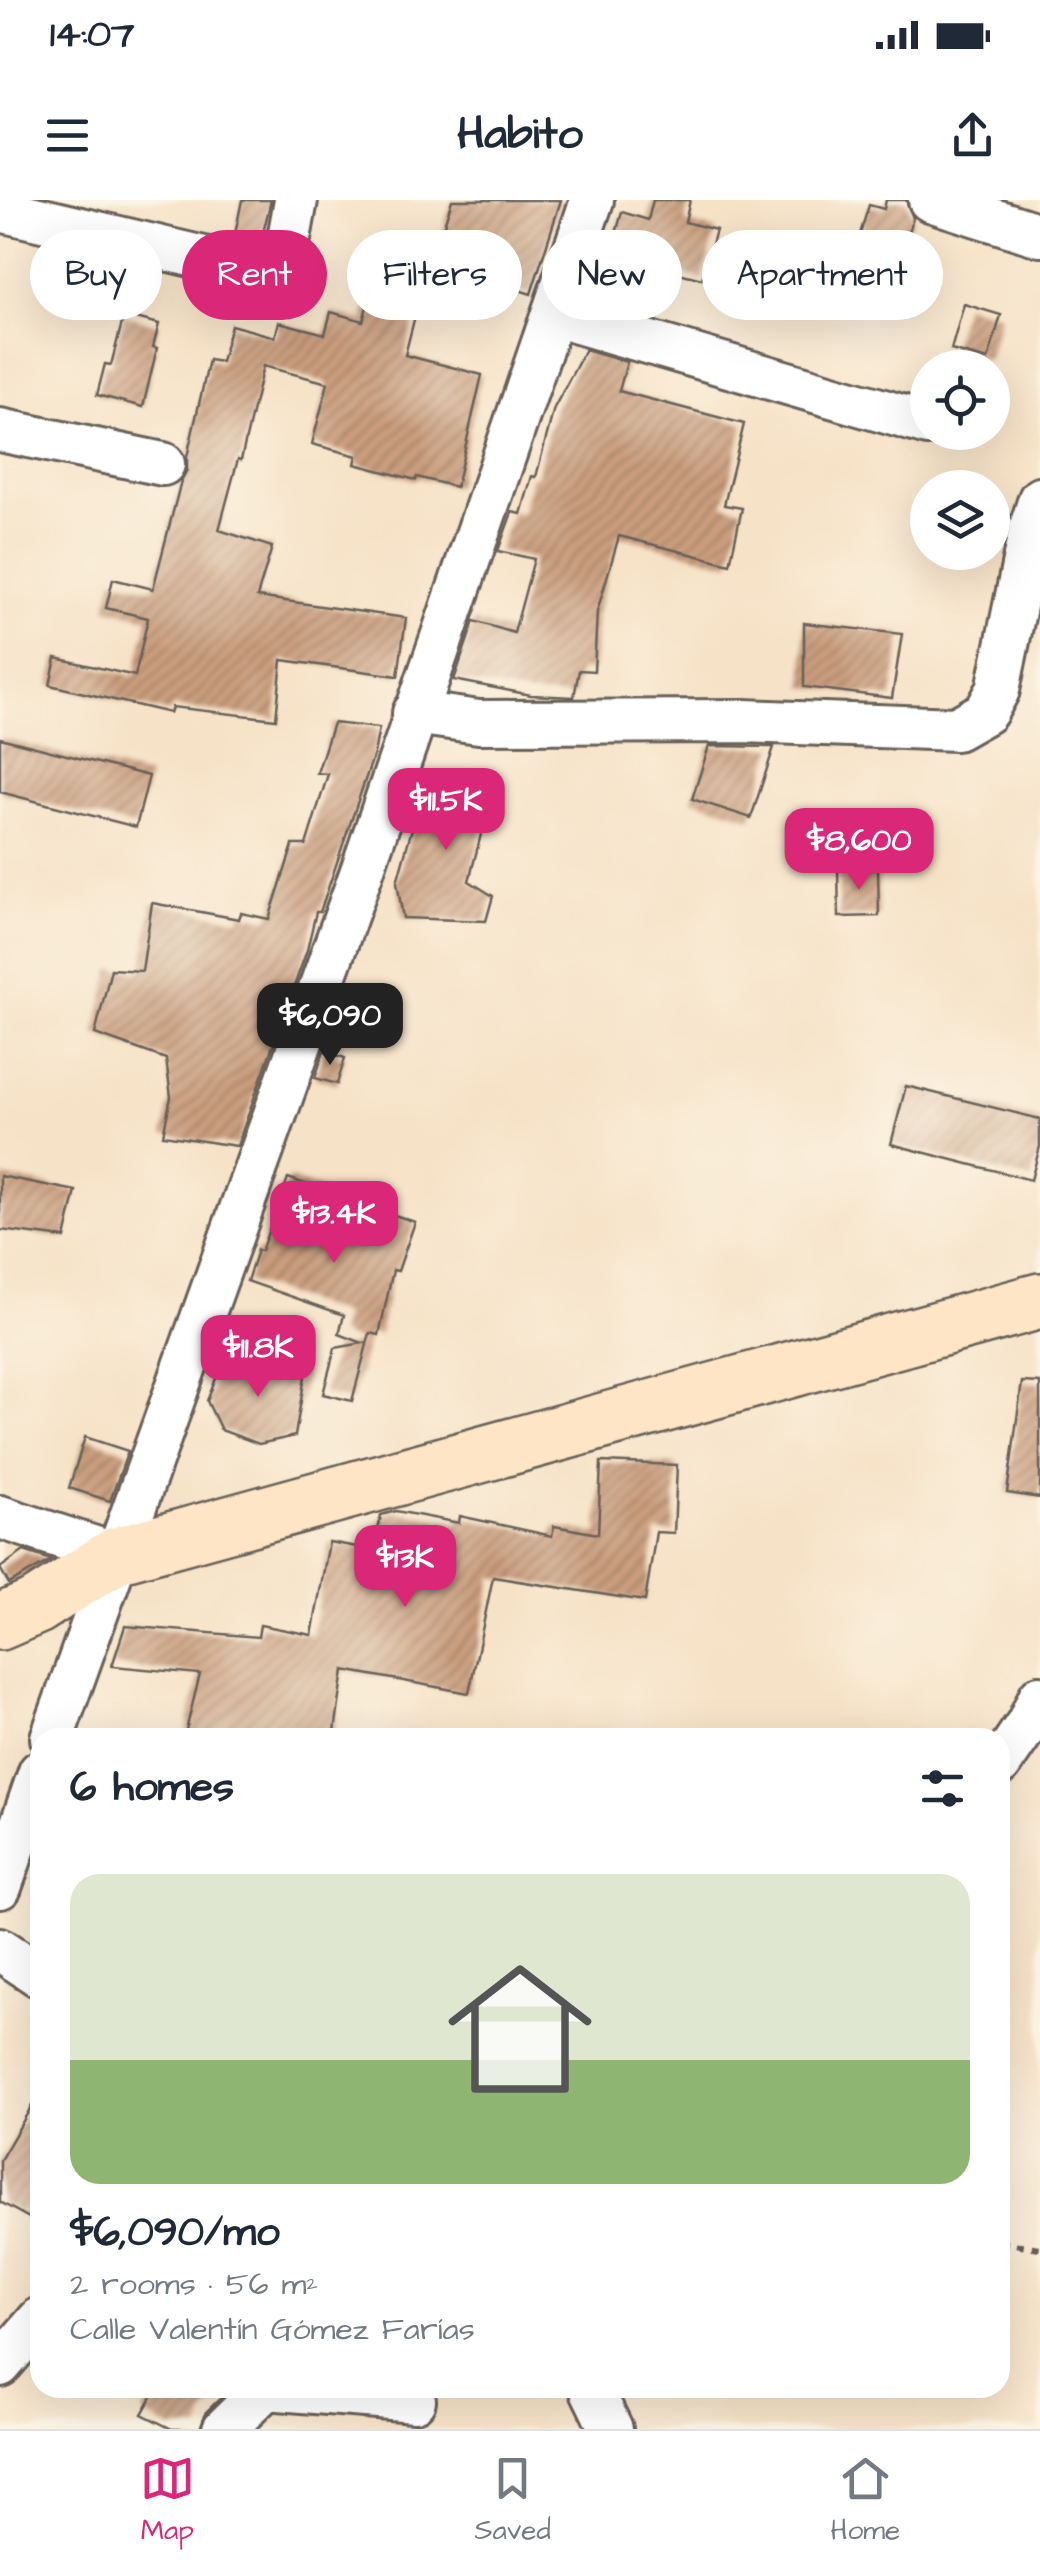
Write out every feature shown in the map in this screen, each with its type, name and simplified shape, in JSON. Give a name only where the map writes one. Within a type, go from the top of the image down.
[{"type":"main road","points":[[0,1622],[37,1606],[116,1555],[1040,1301]]},
{"type":"street","points":[[0,210],[259,270],[286,255],[296,200]]},
{"type":"street","points":[[582,230],[592,200]]},
{"type":"street","points":[[930,200],[1040,235]]},
{"type":"street","points":[[55,1728],[361,874],[552,320]]},
{"type":"street","points":[[571,320],[910,419]]},
{"type":"street","points":[[0,430],[164,464]]},
{"type":"street","points":[[414,713],[479,722],[744,721],[956,728],[986,712],[998,690],[1040,499]]},
{"type":"street","points":[[0,1518],[116,1555]]},
{"type":"street","points":[[1010,1748],[1034,1710]]},
{"type":"street","points":[[0,1887],[30,1801]]},
{"type":"street","points":[[0,1948],[30,1969]]},
{"type":"street","points":[[0,2365],[30,2331]]},
{"type":"street","points":[[224,2429],[256,2398]]},
{"type":"street","points":[[352,2398],[412,2405]]},
{"type":"street","points":[[596,2398],[611,2429]]},
{"type":"path","points":[[1010,2244],[1040,2248]]},
{"type":"building","points":[[242,200],[271,200],[264,230],[236,230]]},
{"type":"building","points":[[452,200],[561,200],[551,230],[542,230],[542,260],[531,294],[522,291],[522,230],[442,230]]},
{"type":"building","points":[[653,200],[690,200],[685,222],[716,230],[702,230],[702,279],[682,274],[682,230],[617,230],[622,212],[648,220]]},
{"type":"building","points":[[886,200],[906,200],[913,218],[910,230],[861,230],[869,205],[884,209]]},
{"type":"building","points":[[964,304],[1001,315],[991,350],[951,350]]},
{"type":"building","points":[[331,312],[347,316],[347,320],[414,320],[405,355],[482,375],[456,487],[355,464],[357,456],[312,444],[328,383],[263,366],[241,460],[238,459],[219,530],[272,547],[257,597],[406,618],[398,676],[282,660],[276,719],[172,707],[170,713],[50,685],[56,658],[135,676],[148,618],[106,608],[113,579],[153,589],[187,470],[209,360],[221,362],[231,325],[275,337],[279,322],[325,334]]},
{"type":"building","points":[[123,320],[159,324],[143,407],[97,395],[105,364],[111,365]]},
{"type":"building","points":[[585,350],[627,362],[619,391],[744,424],[724,505],[742,508],[730,564],[619,536],[597,612],[594,671],[579,670],[574,697],[531,695],[454,680],[474,621],[514,633],[534,559],[498,551],[512,512],[521,514],[532,476],[536,477],[554,408]]},
{"type":"building","points":[[804,623],[902,634],[892,698],[804,687]]},
{"type":"building","points":[[333,723],[379,728],[374,754],[237,1146],[163,1135],[171,1097],[166,1059],[95,1034],[111,969],[142,971],[152,903],[239,919],[241,913],[269,919],[293,845],[306,845],[328,774],[317,773]]},
{"type":"building","points":[[0,738],[149,776],[136,827],[0,792]]},
{"type":"building","points":[[709,746],[774,747],[751,818],[692,799]]},
{"type":"building","points":[[430,779],[495,780],[469,881],[493,896],[486,921],[403,918],[397,882]]},
{"type":"building","points":[[878,869],[879,916],[839,917],[838,870]]},
{"type":"building","points":[[324,1051],[345,1058],[337,1084],[315,1078]]},
{"type":"building","points":[[906,1086],[1040,1119],[1040,1146],[1031,1180],[891,1144]]},
{"type":"building","points":[[0,1176],[76,1191],[65,1238],[0,1230]]},
{"type":"building","points":[[288,1178],[415,1222],[398,1271],[393,1270],[379,1335],[370,1333],[352,1401],[323,1394],[335,1348],[363,1343],[339,1334],[344,1315],[247,1281]]},
{"type":"building","points":[[264,1359],[306,1370],[295,1436],[259,1444],[221,1430],[207,1401],[221,1366]]},
{"type":"building","points":[[1022,1382],[1040,1383],[1040,1498],[1007,1493]]},
{"type":"building","points":[[85,1437],[128,1451],[110,1501],[69,1488]]},
{"type":"building","points":[[601,1462],[677,1465],[674,1533],[656,1532],[645,1601],[493,1577],[469,1693],[344,1670],[335,1728],[186,1728],[200,1674],[112,1666],[125,1626],[258,1637],[260,1625],[312,1635],[329,1542],[374,1550],[381,1515],[396,1511],[459,1523],[460,1516],[552,1536],[554,1526],[598,1534]]},
{"type":"building","points":[[24,1551],[51,1560],[9,1584],[0,1568]]},
{"type":"building","points":[[30,2109],[30,2218],[0,2202],[0,2160]]},
{"type":"building","points":[[151,2398],[221,2398],[206,2412],[200,2429],[172,2429],[142,2414]]}]
